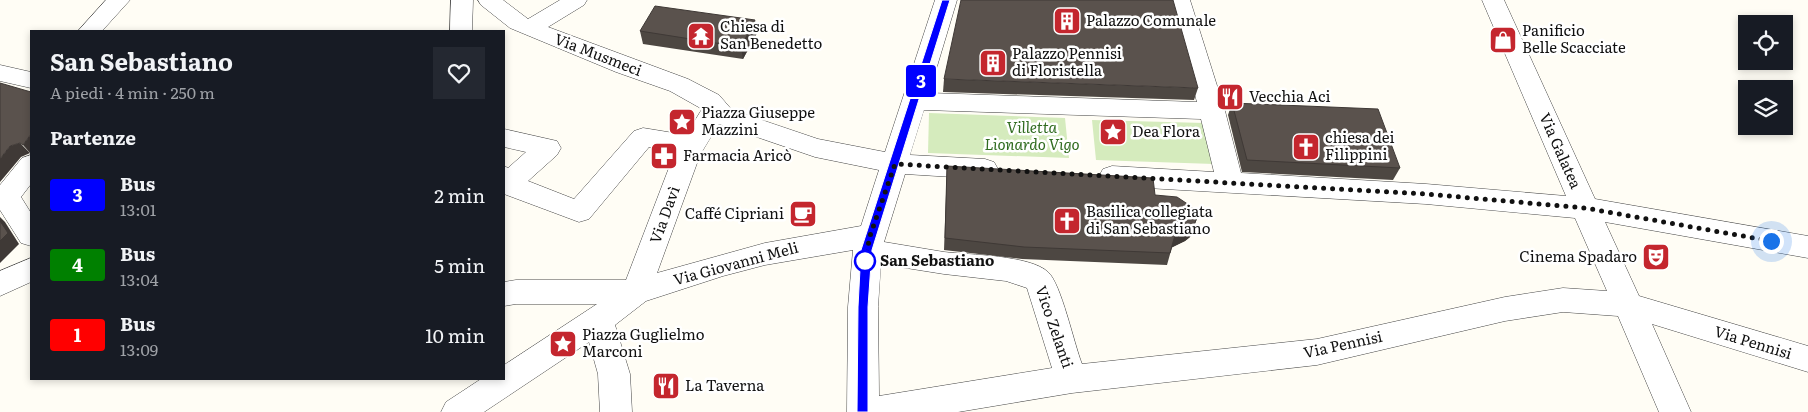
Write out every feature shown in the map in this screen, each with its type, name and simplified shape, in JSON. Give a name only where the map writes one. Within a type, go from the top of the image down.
[{"type":"street","points":[[90,30],[119,0]]},
{"type":"street","points":[[460,30],[462,0]]},
{"type":"street","name":"Via Musmeci","points":[[489,0],[524,26],[625,66],[679,84],[710,101],[719,113]]},
{"type":"street","points":[[524,26],[576,0]]},
{"type":"street","points":[[863,412],[867,250],[946,0]]},
{"type":"street","points":[[1179,0],[1235,182]]},
{"type":"street","name":"Via Galatea","points":[[1493,0],[1674,412]]},
{"type":"street","points":[[0,73],[30,80]]},
{"type":"street","points":[[916,97],[1211,108]]},
{"type":"street","points":[[719,113],[815,148],[895,164],[1005,170]]},
{"type":"street","name":"Via Davì","points":[[645,284],[690,149],[719,113]]},
{"type":"street","points":[[505,180],[580,212],[643,137],[690,149]]},
{"type":"street","points":[[505,138],[548,148],[505,180]]},
{"type":"street","points":[[30,166],[3,196],[30,234]]},
{"type":"street","points":[[1092,175],[1426,194],[1585,208],[1808,247]]},
{"type":"street","name":"Via Giovanni Meli","points":[[645,284],[817,244],[944,263]]},
{"type":"street","name":"Vico Zelanti","points":[[944,263],[1006,269],[1038,280],[1045,294],[1060,349],[1072,379]]},
{"type":"street","points":[[0,284],[30,269]]},
{"type":"street","points":[[505,294],[645,284]]},
{"type":"street","points":[[457,412],[598,320],[645,284]]},
{"type":"street","name":"Via Pennisi","points":[[871,412],[1072,379],[1317,352],[1505,309],[1563,300],[1628,306],[1808,359]]},
{"type":"street","points":[[598,320],[614,374],[616,412]]},
{"type":"green space","name":"Villetta Lionardo Vigo","points":[[929,113],[1065,118],[1069,158],[928,153]]},
{"type":"green space","name":"Villetta Lionardo Vigo","points":[[1092,120],[1205,123],[1214,164],[1096,160]]},
{"type":"building","points":[[961,0],[1173,0],[1198,88],[944,79]]},
{"type":"building","points":[[655,6],[755,20],[741,47],[640,31]]},
{"type":"building","points":[[0,83],[30,92],[30,135],[23,145],[20,143],[10,146],[0,159]]},
{"type":"building","name":"chiesa dei Filippini","points":[[1232,103],[1378,109],[1400,168],[1247,160]]},
{"type":"building","name":"Basilica collegiata di San Sebastiano","points":[[947,166],[1153,178],[1155,195],[1177,197],[1192,207],[1197,218],[1190,229],[1175,235],[1170,253],[1024,247],[945,238]]},
{"type":"building","points":[[0,221],[8,233],[0,241]]},
{"type":"bus line","name":"3","points":[[863,412],[863,307],[866,250],[946,0]]},
{"type":"place","name":"Palazzo Comunale","points":[[1067,21]]},
{"type":"place","name":"Chiesa di San Benedetto","points":[[701,36]]},
{"type":"place","name":"Panificio Belle Scacciate","points":[[1503,40]]},
{"type":"place","name":"Palazzo Pennisi di Floristella","points":[[993,63]]},
{"type":"place","name":"Vecchia Aci","points":[[1230,97]]},
{"type":"place","name":"Piazza Giuseppe Mazzini","points":[[682,122]]},
{"type":"place","name":"Dea Flora","points":[[1113,132]]},
{"type":"place","name":"chiesa dei Filippini","points":[[1306,147]]},
{"type":"place","name":"Farmacia Aricò","points":[[664,156]]},
{"type":"place","name":"Caffé Cipriani","points":[[803,214]]},
{"type":"place","name":"Basilica collegiata di San Sebastiano","points":[[1067,221]]},
{"type":"place","name":"Cinema Spadaro","points":[[1656,257]]},
{"type":"place","name":"San Sebastiano","points":[[865,261]]},
{"type":"place","name":"Piazza Guglielmo Marconi","points":[[563,344]]},
{"type":"place","name":"La Taverna","points":[[666,386]]},
{"type":"route","points":[[865,261],[870,236],[895,164],[1426,194],[1585,208],[1771,241]]}]
